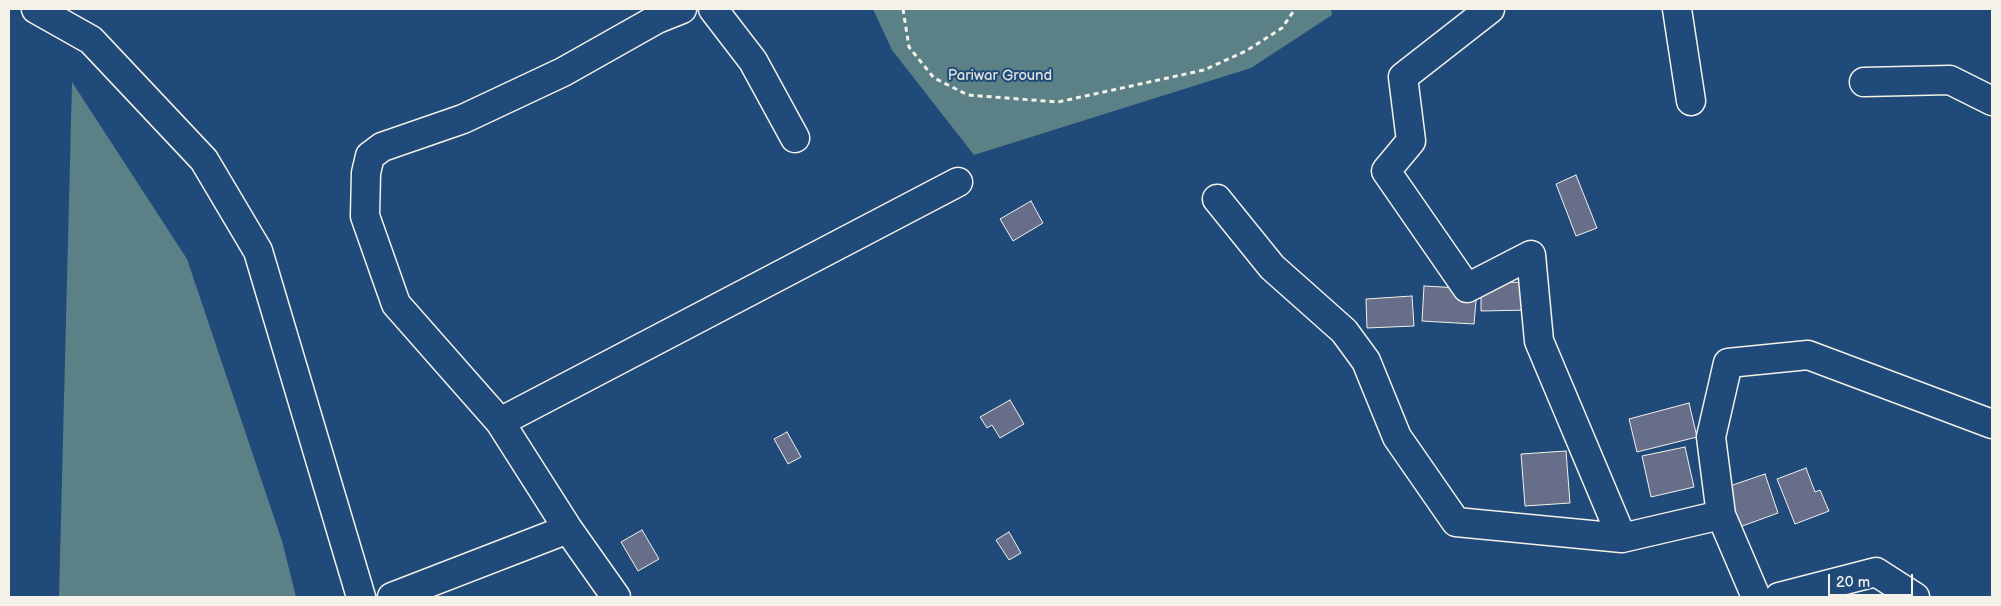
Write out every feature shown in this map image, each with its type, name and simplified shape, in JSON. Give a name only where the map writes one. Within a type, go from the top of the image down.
[{"type":"street","points":[[36,9],[91,40],[204,160],[258,251],[361,597]]},
{"type":"street","points":[[616,597],[568,529],[500,422],[396,304],[365,216],[366,173],[370,156],[382,148],[463,119],[563,72],[657,18],[682,9]]},
{"type":"street","points":[[713,9],[753,61],[795,138]]},
{"type":"street","points":[[1490,9],[1403,77],[1411,141],[1386,171],[1467,288],[1531,255],[1539,342],[1622,538]]},
{"type":"street","points":[[1677,9],[1690,101]]},
{"type":"street","points":[[1864,82],[1950,80],[1992,101]]},
{"type":"street","points":[[500,422],[958,182]]},
{"type":"street","points":[[1217,199],[1272,267],[1344,331],[1366,361],[1397,437],[1456,522],[1622,538],[1721,515]]},
{"type":"street","points":[[1756,597],[1721,515],[1711,437],[1728,363],[1808,355],[1992,424]]},
{"type":"street","points":[[392,597],[568,529]]},
{"type":"street","points":[[1780,597],[1876,572],[1915,597]]},
{"type":"path","points":[[903,9],[909,47],[934,78],[968,95],[1058,102],[1204,70],[1246,51],[1282,28],[1295,9]]},
{"type":"green space","name":"Pariwar Ground","points":[[873,9],[1331,9],[1332,15],[1251,68],[974,155],[892,50]]},
{"type":"green space","points":[[72,82],[187,259],[282,541],[296,597],[59,597]]},
{"type":"building","points":[[1576,175],[1597,228],[1576,236],[1556,184]]},
{"type":"building","points":[[1031,201],[1043,223],[1013,241],[1000,219]]},
{"type":"building","points":[[1530,282],[1530,310],[1481,311],[1481,283]]},
{"type":"building","points":[[1424,286],[1477,289],[1474,324],[1422,321]]},
{"type":"building","points":[[1412,296],[1414,326],[1367,328],[1366,299]]},
{"type":"building","points":[[1010,400],[1024,424],[1000,438],[992,425],[987,428],[980,417]]},
{"type":"building","points":[[1689,403],[1697,437],[1637,452],[1629,419]]},
{"type":"building","points":[[787,432],[801,457],[788,464],[774,439]]},
{"type":"building","points":[[1685,447],[1694,487],[1651,497],[1642,456]]},
{"type":"building","points":[[1566,451],[1570,503],[1525,506],[1521,454]]},
{"type":"building","points":[[1806,468],[1815,492],[1820,490],[1829,511],[1795,524],[1777,479]]},
{"type":"building","points":[[1765,474],[1778,513],[1737,528],[1724,488]]},
{"type":"building","points":[[642,530],[659,559],[638,571],[621,542]]},
{"type":"building","points":[[1009,532],[1021,553],[1009,560],[996,540]]}]
